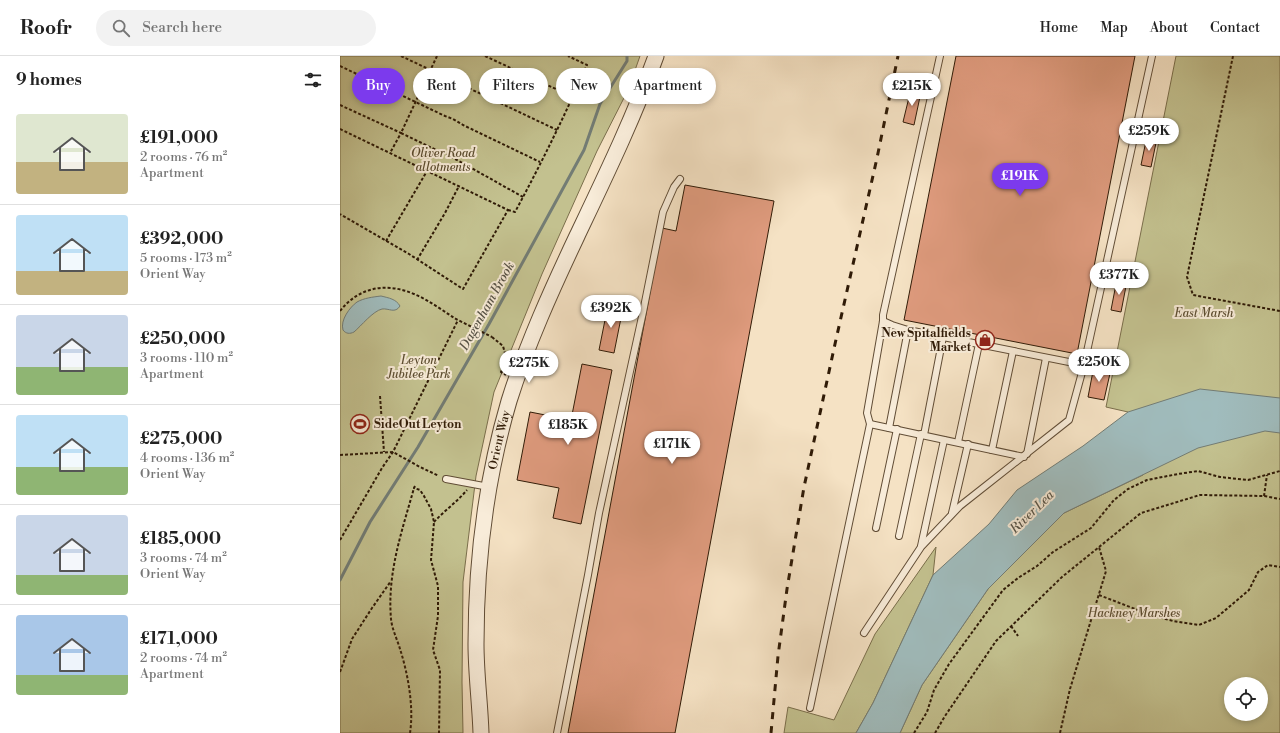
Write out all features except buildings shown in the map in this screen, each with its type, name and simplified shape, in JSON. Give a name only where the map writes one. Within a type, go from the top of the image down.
[{"type":"street","name":"Orient Way","points":[[481,733],[476,645],[476,606],[479,561],[489,487],[509,401],[530,342],[609,169],[656,56]]},
{"type":"lane","points":[[810,708],[870,424],[867,413],[883,315],[940,56]]},
{"type":"lane","points":[[864,633],[921,547],[960,506],[1069,420],[1084,365],[1152,56]]},
{"type":"lane","points":[[557,733],[599,513],[643,312],[663,212],[670,193],[680,178]]},
{"type":"lane","points":[[883,321],[892,326],[908,330],[1084,365]]},
{"type":"lane","points":[[889,428],[908,330]]},
{"type":"lane","points":[[899,536],[943,337]]},
{"type":"lane","points":[[958,442],[979,344]]},
{"type":"lane","points":[[992,450],[1013,351]]},
{"type":"lane","points":[[1025,455],[1046,358]]},
{"type":"lane","points":[[870,424],[992,450],[1025,455]]},
{"type":"lane","points":[[876,528],[897,429]]},
{"type":"lane","points":[[921,547],[944,440]]},
{"type":"lane","points":[[952,515],[968,444]]},
{"type":"lane","points":[[446,479],[489,487]]},
{"type":"path","points":[[401,56],[426,68]]},
{"type":"path","points":[[431,68],[437,56]]},
{"type":"path","points":[[485,56],[556,89]]},
{"type":"path","points":[[568,56],[587,65],[586,68]]},
{"type":"path","points":[[1233,56],[1187,277],[1193,295],[1280,312]]},
{"type":"path","points":[[340,66],[413,101]]},
{"type":"path","points":[[471,89],[557,130]]},
{"type":"path","points":[[340,104],[458,161],[523,196]]},
{"type":"path","points":[[390,153],[414,104]]},
{"type":"path","points":[[419,104],[540,162]]},
{"type":"path","points":[[340,129],[515,212],[570,104]]},
{"type":"path","points":[[386,241],[427,171]]},
{"type":"path","points":[[417,260],[459,186]]},
{"type":"path","points":[[340,214],[463,289],[508,210]]},
{"type":"path","points":[[340,311],[358,294],[371,290],[389,288],[403,290],[416,295],[458,320],[492,337],[503,346],[506,357],[501,372],[510,377]]},
{"type":"path","points":[[340,540],[393,452],[458,320]]},
{"type":"path","points":[[380,396],[384,452]]},
{"type":"path","points":[[340,455],[393,452],[420,468],[446,479]]},
{"type":"path","points":[[914,733],[927,712],[934,690],[949,664],[1003,590],[1037,566],[1053,552],[1091,528],[1114,500],[1128,489],[1147,480],[1198,471],[1220,477],[1248,480],[1280,471]]},
{"type":"path","points":[[1264,496],[1267,475]]},
{"type":"path","points":[[410,733],[410,692],[401,650],[391,620],[391,580],[398,544],[415,487],[420,490],[424,496],[431,509],[434,522],[431,560],[438,586],[438,616],[433,650],[440,670],[439,733]]},
{"type":"path","points":[[434,522],[468,490]]},
{"type":"path","points":[[935,733],[996,641],[1062,577],[1141,513],[1200,494],[1264,496],[1280,499]]},
{"type":"path","points":[[1060,733],[1070,690],[1106,571],[1099,547]]},
{"type":"path","points":[[1099,595],[1148,614],[1173,621],[1199,624],[1216,618],[1249,590],[1258,572],[1268,565],[1280,567]]},
{"type":"path","points":[[340,672],[352,639],[391,580]]},
{"type":"path","points":[[1011,626],[1018,636]]},
{"type":"green space","name":"Leyton Jubilee Park","points":[[340,56],[640,56],[636,68],[619,68],[619,104],[621,104],[597,151],[542,274],[494,392],[476,476],[463,582],[463,733],[340,733]]},
{"type":"green space","name":"Hackney Marshes","points":[[1176,56],[1280,56],[1280,733],[900,733],[922,685],[988,589],[1064,513],[1143,475],[1128,412],[1106,407]]},
{"type":"green space","points":[[936,547],[933,575],[873,703],[856,733],[784,733],[788,707],[834,720],[875,634]]},
{"type":"water","points":[[381,296],[394,300],[400,306],[396,310],[378,310],[354,332],[348,333],[343,330],[342,326],[344,318],[354,304],[369,298]]},
{"type":"water","name":"River Lea","points":[[1200,389],[1280,398],[1280,433],[1265,431],[1198,448],[1064,513],[988,589],[922,685],[900,733],[856,733],[873,703],[933,575],[989,524],[1017,490],[1083,446],[1128,412]]},
{"type":"waterway","name":"Dagenham Brook","points":[[340,580],[370,522],[418,447],[489,324],[584,150],[600,104],[627,61],[627,56]]},
{"type":"railway","points":[[771,733],[778,656],[787,589],[804,487],[877,158],[898,56]]},
{"type":"place","name":"New Spitalfields Market","points":[[985,340]]},
{"type":"place","name":"SideOut Leyton","points":[[360,424]]},
{"type":"park label","name":"Oliver Road allotments","points":[[443,160]]},
{"type":"park label","name":"East Marsh","points":[[1204,313]]}]
